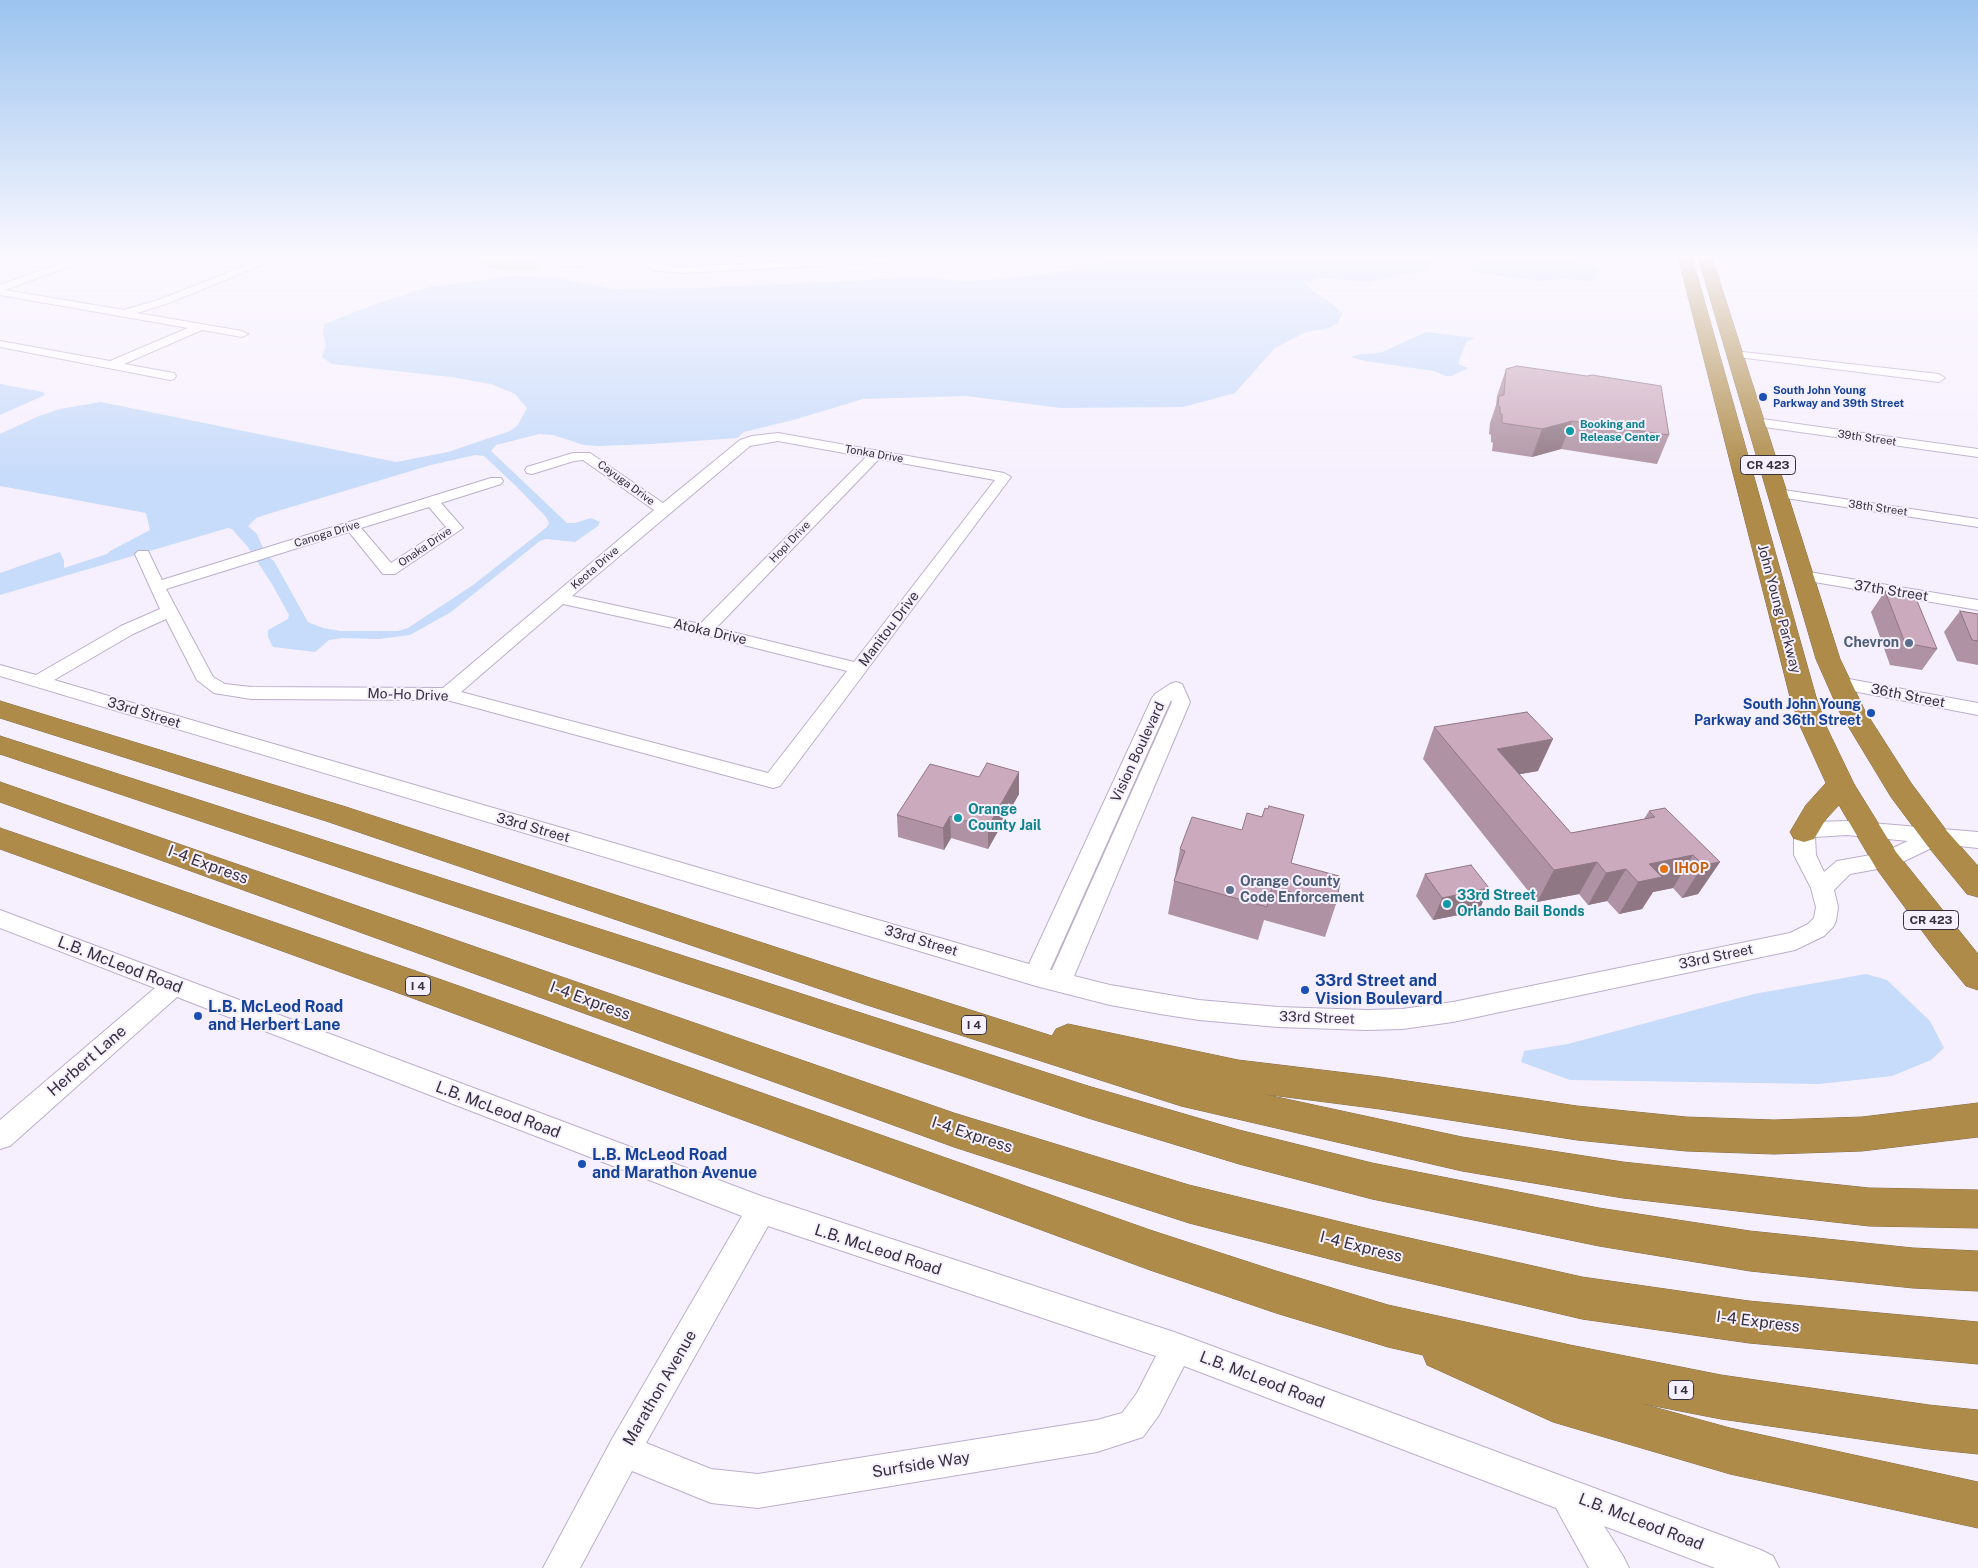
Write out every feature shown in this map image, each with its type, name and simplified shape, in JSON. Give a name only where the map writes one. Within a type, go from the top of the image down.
[{"type":"highway","name":"John Young Parkway","points":[[1705,330],[1803,697],[1814,728],[1841,785],[1886,860],[1945,938],[1978,977]]},
{"type":"highway","name":"CR 423","points":[[1727,330],[1828,659],[1838,682],[1873,747],[1901,790],[1936,837],[1978,886]]},
{"type":"highway","points":[[1722,393],[1744,415],[1755,422]]},
{"type":"highway","points":[[1762,544],[1780,560],[1803,576]]},
{"type":"highway","name":"I 4","points":[[0,709],[336,814],[867,991],[1181,1090],[1286,1116],[1462,1154],[1623,1180],[1869,1207],[1978,1209]]},
{"type":"highway","points":[[0,745],[1088,1102],[1239,1147],[1372,1181],[1599,1227],[1750,1251],[1914,1268],[1978,1271]]},
{"type":"highway","points":[[1804,832],[1816,812],[1841,785]]},
{"type":"highway","name":"I-4 Express","points":[[0,792],[954,1130],[1190,1204],[1365,1248],[1582,1298],[1750,1322],[1973,1343]]},
{"type":"highway","name":"I 4","points":[[0,838],[427,989],[1150,1250],[1276,1292],[1388,1326],[1570,1367],[1721,1397],[1854,1417],[1978,1432]]},
{"type":"highway","points":[[1945,938],[1978,966]]},
{"type":"highway","points":[[867,991],[1035,1032],[1238,1075],[1380,1093],[1577,1123],[1686,1134],[1774,1137],[1862,1134],[1978,1120]]},
{"type":"highway","points":[[1388,1326],[1553,1400],[1730,1451],[1978,1505]]},
{"type":"street","points":[[111,365],[195,330]]},
{"type":"street","points":[[215,330],[242,334]]},
{"type":"street","points":[[0,344],[170,376]]},
{"type":"street","points":[[1734,354],[1939,378]]},
{"type":"street","name":"39th Street","points":[[1755,422],[1978,453]]},
{"type":"street","name":"Tonka Drive","points":[[745,443],[759,438],[778,437],[1004,478]]},
{"type":"street","name":"Keota Drive","points":[[447,694],[663,510],[745,443]]},
{"type":"street","name":"Hopi Drive","points":[[704,630],[876,454]]},
{"type":"street","name":"Cayuga Drive","points":[[532,470],[573,457],[585,456],[592,459],[663,510]]},
{"type":"street","name":"Manitou Drive","points":[[773,781],[1004,478]]},
{"type":"street","name":"Canoga Drive","points":[[157,587],[496,481]]},
{"type":"street","name":"38th Street","points":[[1777,493],[1978,523]]},
{"type":"street","name":"Onaka Drive","points":[[352,526],[389,571],[455,528],[432,501]]},
{"type":"street","name":"Mo-Ho Drive","points":[[143,554],[157,587],[206,680],[220,689],[251,693],[447,694],[773,781]]},
{"type":"street","name":"37th Street","points":[[1803,576],[1978,605]]},
{"type":"street","name":"Atoka Drive","points":[[560,598],[704,630],[859,668]]},
{"type":"street","points":[[44,683],[172,614]]},
{"type":"street","name":"33rd Street","points":[[0,670],[1036,976],[1110,994],[1199,1010],[1332,1020],[1411,1018],[1478,1008],[1795,941],[1816,930],[1825,921],[1827,907],[1822,888],[1805,855],[1804,832]]},
{"type":"street","name":"36th Street","points":[[1838,682],[1978,709]]},
{"type":"street","name":"Vision Boulevard","points":[[1036,976],[1161,698],[1176,688],[1181,702],[1059,982]]},
{"type":"street","points":[[1804,832],[1829,828],[1978,840]]},
{"type":"street","points":[[1822,888],[1838,871],[1845,867],[1886,860],[1936,837]]},
{"type":"street","name":"L.B. McLeod Road","points":[[0,919],[761,1210],[852,1242],[1177,1348],[1761,1568]]},
{"type":"street","name":"Herbert Lane","points":[[0,1137],[175,985]]},
{"type":"street","name":"Marathon Avenue","points":[[561,1568],[624,1450],[761,1210]]},
{"type":"street","name":"Surfside Way","points":[[624,1450],[711,1486],[758,1491],[1097,1436],[1132,1426],[1148,1404],[1177,1348]]},
{"type":"street","points":[[1567,1494],[1601,1555],[1611,1568]]},
{"type":"water","points":[[323,330],[1318,330],[1306,332],[1275,348],[1235,393],[1183,407],[1061,408],[967,396],[863,399],[793,420],[744,432],[737,438],[598,446],[584,445],[553,435],[539,434],[496,445],[491,451],[567,523],[575,523],[591,518],[600,522],[598,526],[575,542],[546,539],[540,541],[451,612],[410,635],[379,639],[342,638],[329,640],[315,652],[273,647],[268,637],[268,630],[288,619],[289,615],[272,584],[247,546],[232,529],[228,528],[0,595],[0,573],[60,552],[64,561],[64,568],[107,554],[150,530],[146,513],[0,486],[0,434],[39,416],[60,409],[101,402],[396,462],[448,452],[510,431],[518,425],[527,408],[515,394],[491,384],[451,377],[332,364],[322,357],[326,346]],"holes":[[[475,455],[484,456],[546,517],[549,523],[547,527],[473,585],[408,628],[398,631],[341,631],[323,628],[308,622],[274,561],[266,555],[257,534],[248,526],[256,518],[271,513],[431,465]]]},
{"type":"water","points":[[1426,332],[1475,338],[1466,342],[1458,364],[1468,368],[1452,376],[1446,376],[1434,371],[1365,361],[1351,357],[1360,354],[1380,353]]},
{"type":"water","points":[[0,384],[43,392],[45,395],[0,415]]},
{"type":"water","points":[[1866,974],[1887,980],[1930,1021],[1944,1048],[1931,1060],[1892,1076],[1819,1084],[1570,1080],[1521,1062],[1524,1051],[1568,1044],[1754,994]]},
{"type":"building","points":[[1517,366],[1661,386],[1669,435],[1572,421],[1542,429],[1502,423],[1502,414],[1500,414],[1500,407],[1498,406],[1499,396],[1504,395],[1506,369]]},
{"type":"building","points":[[1885,591],[1915,596],[1937,649],[1905,643]]},
{"type":"building","points":[[1960,611],[1978,614],[1978,641],[1972,640]]},
{"type":"building","points":[[1527,712],[1553,739],[1497,749],[1571,833],[1655,817],[1649,811],[1665,808],[1720,862],[1703,865],[1693,855],[1649,864],[1662,877],[1638,882],[1626,869],[1606,873],[1597,862],[1554,870],[1434,727]]},
{"type":"building","points":[[987,763],[1019,772],[988,827],[950,816],[943,828],[897,815],[930,764],[979,777]]},
{"type":"building","points":[[1269,806],[1304,815],[1291,863],[1339,876],[1337,883],[1340,883],[1336,904],[1272,887],[1267,907],[1174,881],[1185,851],[1180,849],[1192,817],[1242,830],[1247,813],[1262,817],[1265,808],[1268,809]]},
{"type":"building","points":[[1471,865],[1489,888],[1442,898],[1425,874]]},
{"type":"place","name":"South John Young Parkway and 39th Street","points":[[1763,397]]},
{"type":"place","name":"Booking and Release Center","points":[[1570,431]]},
{"type":"place","name":"Chevron","points":[[1909,643]]},
{"type":"place","name":"South John Young Parkway and 36th Street","points":[[1871,713]]},
{"type":"place","name":"Orange County Jail","points":[[958,818]]},
{"type":"place","name":"IHOP","points":[[1664,869]]},
{"type":"place","name":"Orange County Code Enforcement","points":[[1230,890]]},
{"type":"place","name":"33rd Street Orlando Bail Bonds","points":[[1447,904]]},
{"type":"place","name":"33rd Street and Vision Boulevard","points":[[1305,990]]},
{"type":"place","name":"L.B. McLeod Road and Herbert Lane","points":[[198,1016]]},
{"type":"place","name":"L.B. McLeod Road and Marathon Avenue","points":[[582,1164]]}]
